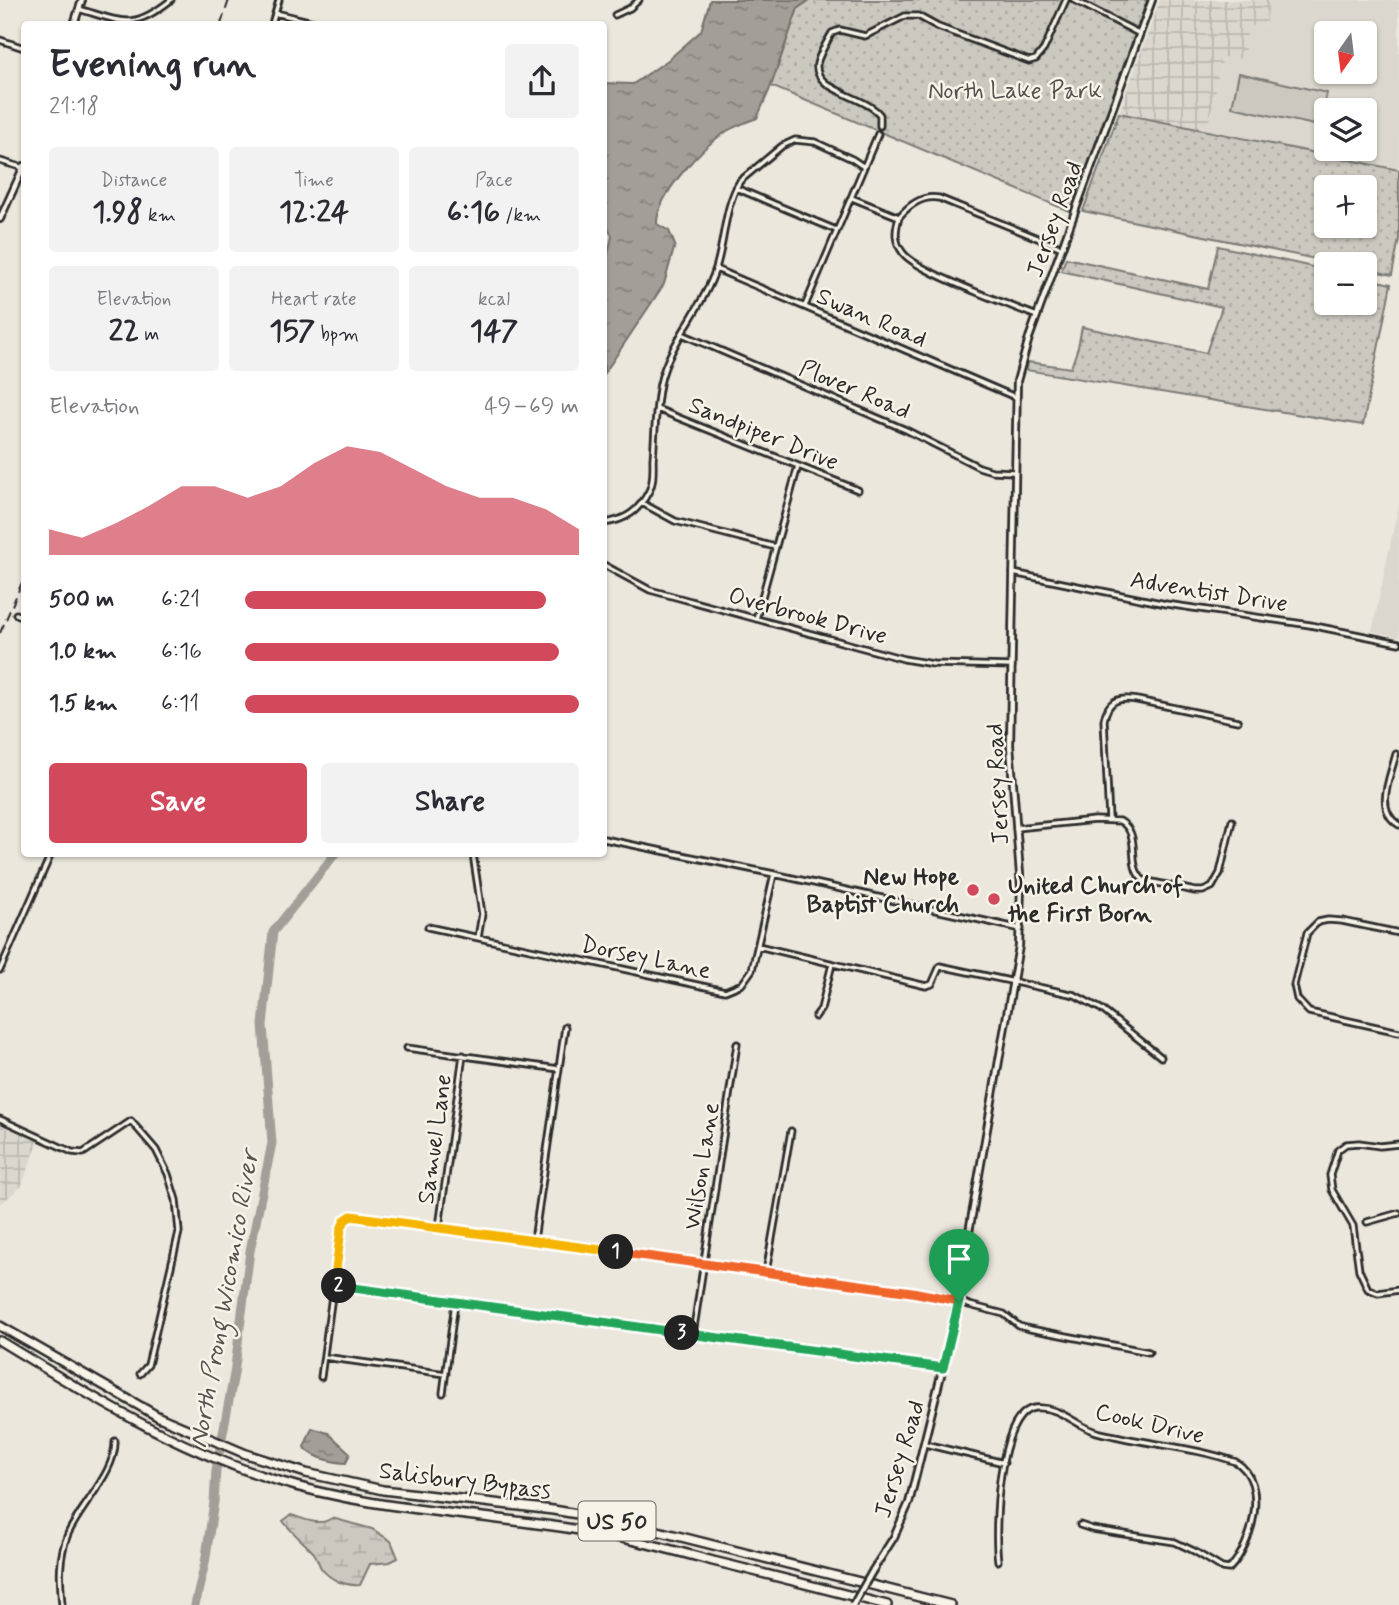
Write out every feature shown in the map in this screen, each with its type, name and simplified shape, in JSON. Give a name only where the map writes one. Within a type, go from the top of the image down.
[{"type":"highway","name":"Salisbury Bypass","points":[[0,1326],[134,1404],[179,1426],[277,1464],[383,1490],[614,1520],[951,1605]]},
{"type":"highway","name":"Salisbury Bypass","points":[[0,1341],[127,1417],[173,1441],[273,1480],[380,1505],[610,1535],[887,1605]]},
{"type":"street","points":[[75,21],[82,0]]},
{"type":"street","points":[[132,21],[150,16],[171,0]]},
{"type":"street","points":[[273,21],[279,0]]},
{"type":"street","points":[[615,15],[639,0]]},
{"type":"street","points":[[880,126],[880,115],[873,106],[829,86],[820,78],[818,62],[832,33],[840,30],[865,36],[905,16],[918,16],[938,27],[1029,61],[1036,59],[1044,49],[1066,0]]},
{"type":"street","points":[[1074,0],[1140,34]]},
{"type":"street","name":"Jersey Road","points":[[853,1605],[905,1513],[925,1444],[959,1301],[1021,929],[1021,887],[1010,745],[1013,472],[1015,397],[1019,368],[1152,0]]},
{"type":"street","points":[[79,9],[125,21]]},
{"type":"street","points":[[275,13],[308,21]]},
{"type":"street","points":[[0,40],[21,47]]},
{"type":"street","points":[[804,307],[878,134]]},
{"type":"street","points":[[607,522],[625,518],[642,503],[651,486],[657,409],[664,370],[716,269],[736,188],[749,172],[782,146],[795,140],[815,142],[863,167]]},
{"type":"street","points":[[0,161],[21,166]]},
{"type":"street","points":[[0,219],[21,174]]},
{"type":"street","points":[[736,188],[836,230]]},
{"type":"street","points":[[851,197],[899,217]]},
{"type":"street","points":[[1037,316],[910,261],[896,238],[899,217],[918,201],[939,198],[1063,248]]},
{"type":"street","name":"Swan Road","points":[[716,269],[1015,397]]},
{"type":"street","name":"Plover Road","points":[[682,334],[906,430],[972,464],[992,471],[1013,472]]},
{"type":"street","name":"Sandpiper Drive","points":[[657,409],[858,490]]},
{"type":"street","points":[[756,620],[798,466]]},
{"type":"street","points":[[642,503],[675,521],[775,547]]},
{"type":"street","name":"Overbrook Drive","points":[[607,567],[650,590],[915,662],[1012,666]]},
{"type":"street","name":"Adventist Drive","points":[[1013,573],[1166,604],[1310,625],[1399,643]]},
{"type":"street","points":[[16,614],[21,616]]},
{"type":"street","points":[[1110,819],[1104,720],[1112,702],[1124,698],[1238,721]]},
{"type":"street","points":[[1396,754],[1384,803],[1388,817],[1399,825]]},
{"type":"street","points":[[1016,828],[1110,819],[1120,821],[1130,830],[1134,868],[1143,880],[1203,891],[1212,887],[1218,878],[1232,821]]},
{"type":"street","points":[[607,840],[1021,929]]},
{"type":"street","points":[[0,970],[50,857]]},
{"type":"street","points":[[473,857],[482,914],[478,938]]},
{"type":"street","name":"Dorsey Lane","points":[[428,927],[719,991],[731,990],[746,980],[752,970],[774,874]]},
{"type":"street","points":[[1399,933],[1342,921],[1318,922],[1307,933],[1294,985],[1300,1003],[1309,1012],[1399,1032]]},
{"type":"street","points":[[758,946],[926,986],[933,982],[940,966],[1066,992],[1101,1009],[1161,1057]]},
{"type":"street","points":[[815,1017],[821,1009],[832,964]]},
{"type":"street","points":[[534,1240],[565,1027]]},
{"type":"street","name":"Wilson Lane","points":[[693,1334],[737,1044]]},
{"type":"street","points":[[407,1048],[559,1069]]},
{"type":"street","name":"Samuel Lane","points":[[439,1228],[463,1055]]},
{"type":"street","points":[[0,1119],[72,1152],[83,1153],[131,1121],[156,1150],[168,1174],[176,1200],[179,1232],[148,1365],[140,1374]]},
{"type":"street","points":[[766,1272],[790,1131]]},
{"type":"street","points":[[1399,1144],[1346,1144],[1338,1150],[1330,1182],[1332,1191],[1353,1226],[1359,1270],[1368,1289],[1378,1293],[1399,1290]]},
{"type":"street","points":[[1367,1222],[1399,1213]]},
{"type":"street","points":[[321,1377],[343,1223],[351,1216],[925,1293],[1004,1314],[1019,1326],[1030,1329],[1149,1352]]},
{"type":"street","points":[[334,1286],[943,1368]]},
{"type":"street","points":[[443,1394],[455,1303]]},
{"type":"street","points":[[324,1357],[446,1374]]},
{"type":"street","name":"Cook Drive","points":[[998,1561],[996,1516],[1004,1463],[1016,1421],[1027,1410],[1040,1408],[1061,1413],[1094,1431],[1228,1459],[1242,1465],[1250,1480],[1255,1512],[1252,1526],[1244,1548],[1228,1569],[1222,1569],[1175,1542],[1080,1525]]},
{"type":"street","points":[[62,1605],[60,1573],[67,1537],[112,1460],[115,1441]]},
{"type":"street","points":[[925,1444],[1004,1463]]},
{"type":"shaded area","points":[[1160,0],[1270,0],[1265,27],[1249,25],[1243,59],[1223,57],[1207,131],[1119,113]]},
{"type":"shaded area","points":[[1270,0],[1399,0],[1399,170],[1355,161],[1377,161],[1377,98],[1314,98],[1314,153],[1207,131],[1223,57],[1249,24],[1265,27]]},
{"type":"shaded area","points":[[1399,503],[1399,637],[1372,631]]},
{"type":"shaded area","points":[[0,1125],[39,1141],[21,1187],[0,1204]]},
{"type":"green space","name":"North Lake Park","points":[[810,0],[1147,0],[1071,212],[771,86],[798,8]]},
{"type":"green space","points":[[1239,73],[1327,93],[1326,98],[1314,98],[1314,125],[1232,107]]},
{"type":"green space","points":[[1119,113],[1314,153],[1314,161],[1355,161],[1399,170],[1399,239],[1392,275],[1377,272],[1377,252],[1314,252],[1314,259],[1083,211]]},
{"type":"green space","points":[[1218,246],[1314,267],[1314,315],[1377,315],[1377,281],[1391,284],[1363,425],[1026,370],[1027,362],[1071,368],[1082,327],[1206,353],[1222,307],[1061,271],[1066,258],[1208,289]]},
{"type":"green space","points":[[291,1515],[317,1522],[332,1518],[372,1529],[391,1541],[398,1558],[390,1562],[370,1564],[360,1585],[339,1582],[325,1573],[314,1553],[283,1521]]},
{"type":"water","points":[[710,0],[810,0],[798,8],[757,118],[717,138],[694,159],[664,199],[657,224],[669,231],[675,245],[664,284],[607,370],[607,258],[612,236],[607,225],[607,83],[633,84],[668,60],[701,31]]},
{"type":"water","points":[[312,1428],[328,1433],[350,1453],[346,1463],[324,1459],[304,1447]]},
{"type":"waterway","name":"North Prong Wicomico River","points":[[195,1605],[205,1563],[216,1470],[234,1374],[250,1251],[272,1143],[263,1025],[273,932],[333,857]]},
{"type":"railway","points":[[222,21],[229,0]]},
{"type":"railway","points":[[0,633],[21,585]]},
{"type":"place","name":"New Hope Baptist Church","points":[[973,890]]},
{"type":"place","name":"United Church of the First Born","points":[[994,899]]},
{"type":"route","points":[[355,1216],[949,1297],[959,1301],[943,1368],[334,1286],[343,1223],[347,1218],[355,1216]]}]
